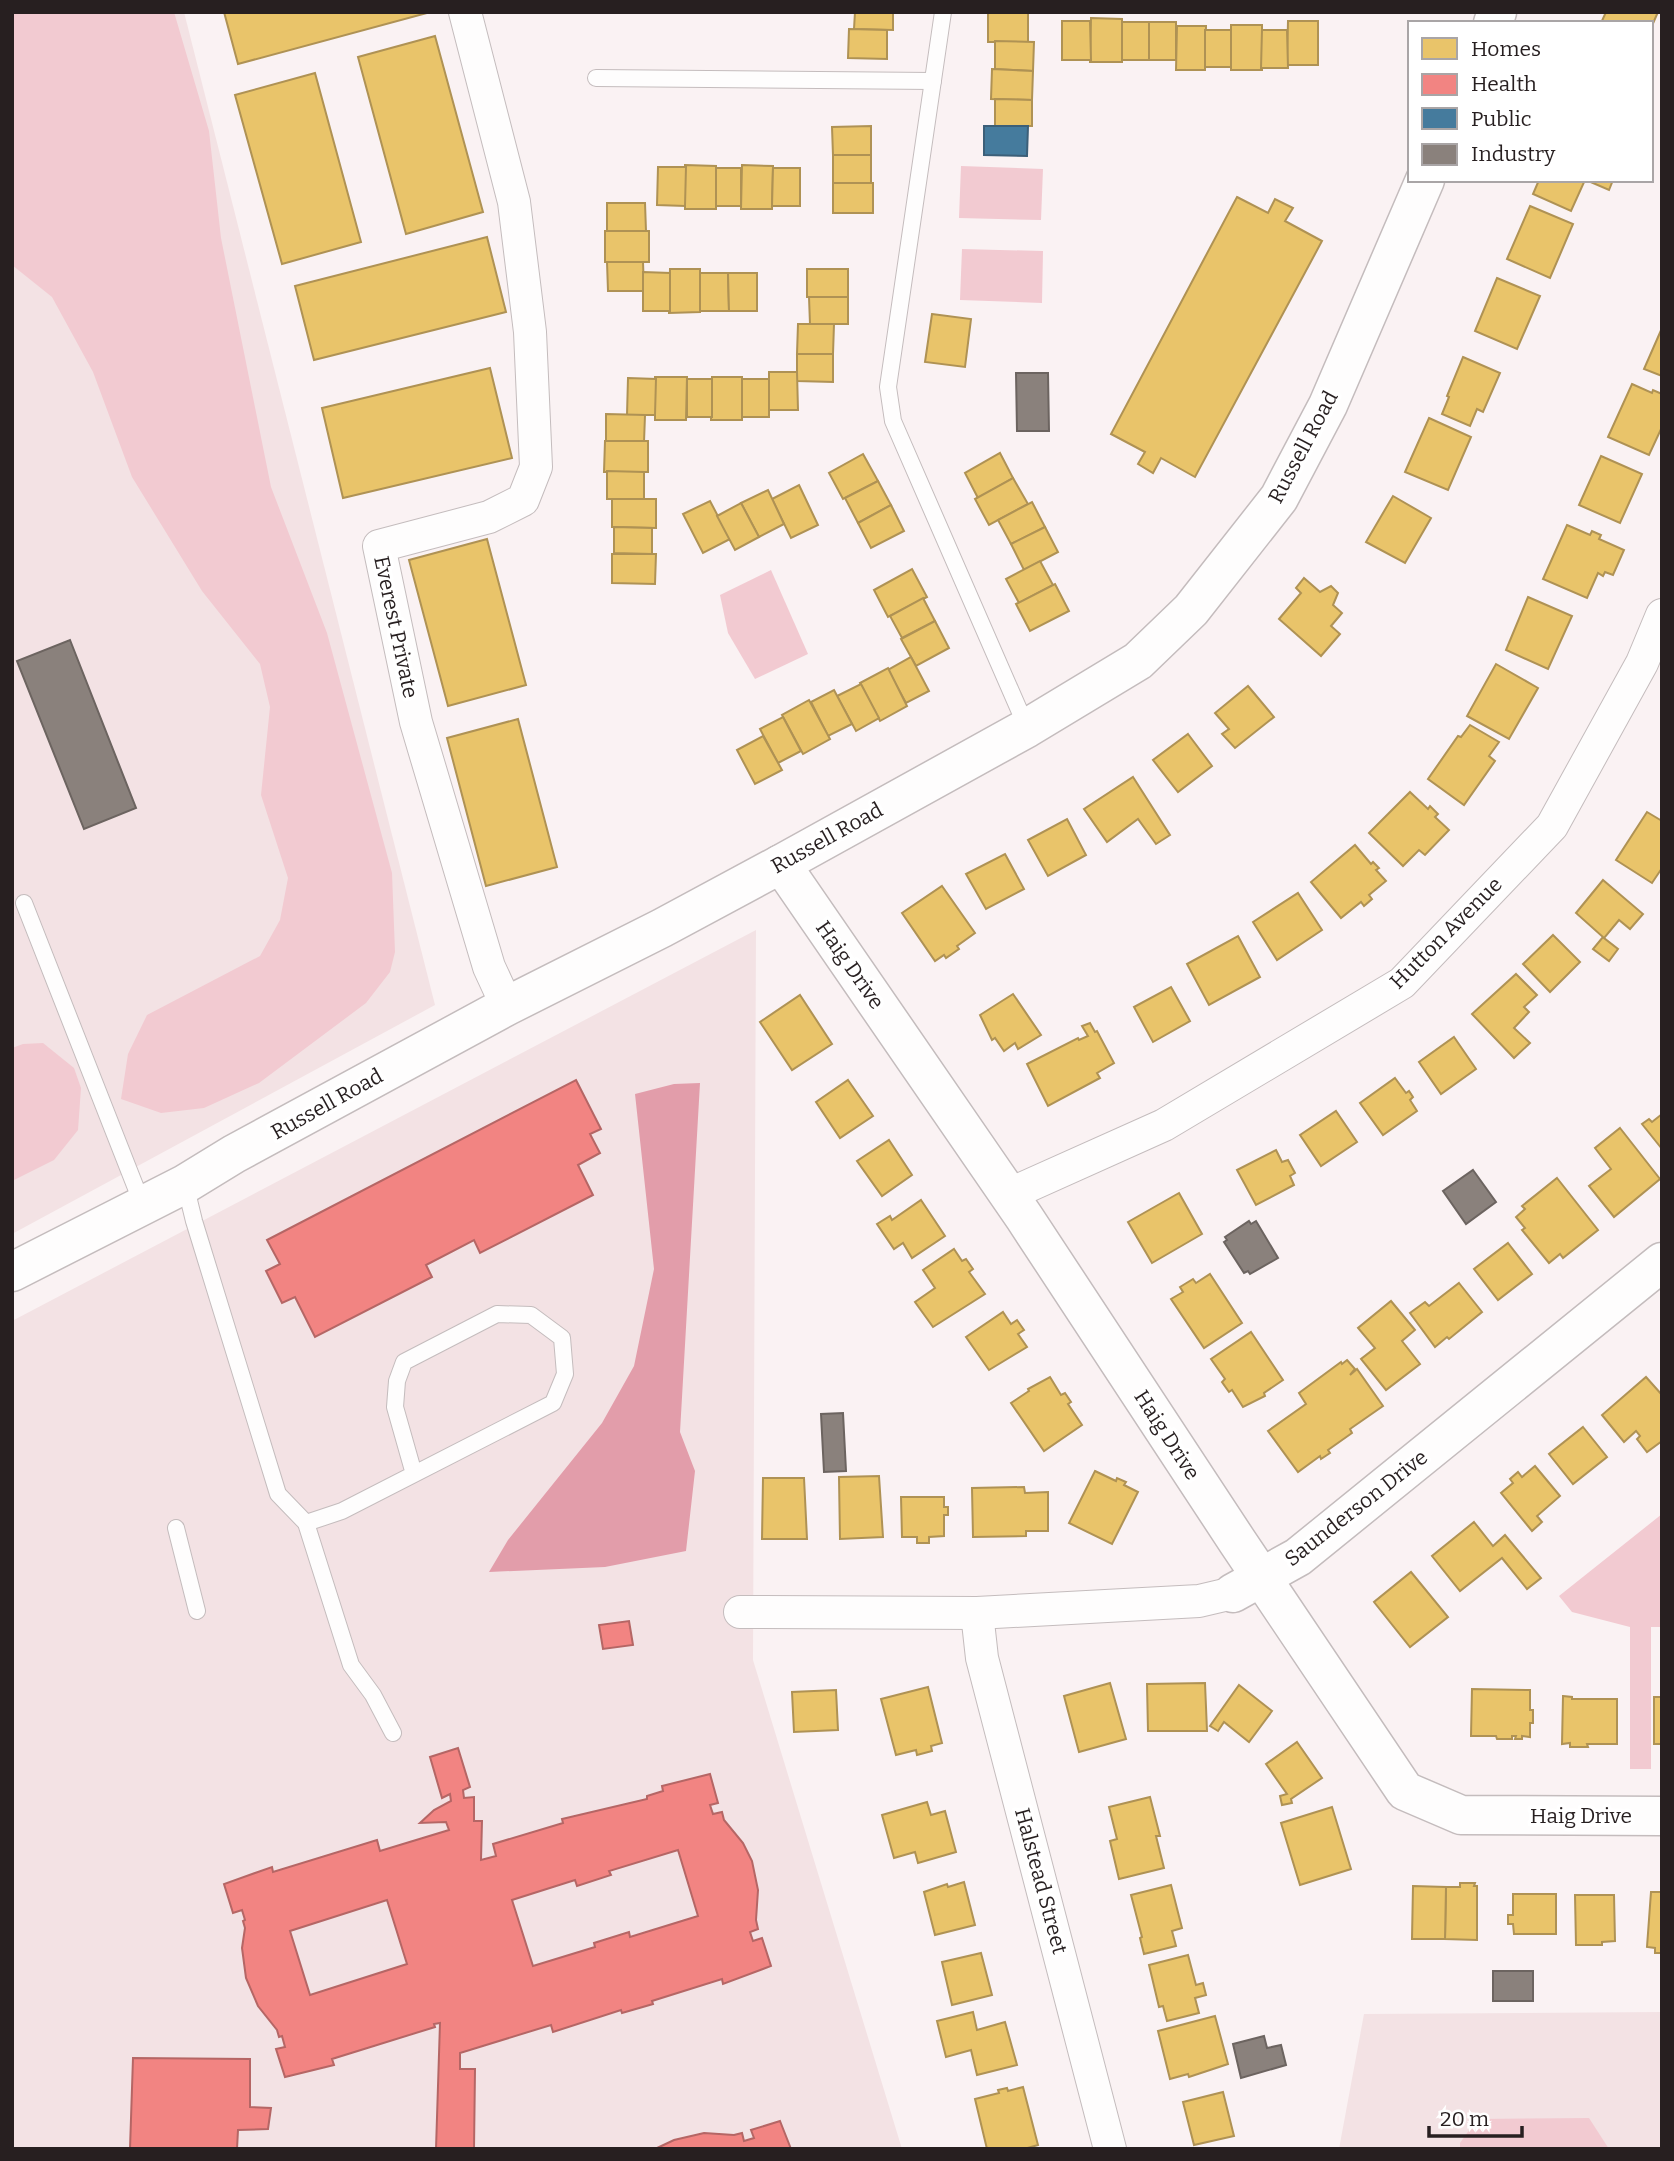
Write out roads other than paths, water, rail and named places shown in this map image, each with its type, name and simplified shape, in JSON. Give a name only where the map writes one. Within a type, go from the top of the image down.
[{"type":"street","name":"Everest Private","points":[[465,12],[513,202],[530,332],[536,467],[523,500],[489,517],[379,546],[416,722],[489,967],[507,1006]]},
{"type":"street","name":"Russell Road","points":[[12,1272],[185,1184],[234,1154],[507,1006],[781,864],[1027,728],[1138,661],[1191,610],[1279,498],[1328,405],[1424,182]]},
{"type":"street","name":"Hutton Avenue","points":[[1008,1195],[1164,1125],[1402,983],[1552,826],[1642,663],[1662,615]]},
{"type":"street","name":"Haig Drive","points":[[781,864],[1008,1195],[1248,1586],[1405,1791],[1461,1815],[1662,1816]]},
{"type":"street","name":"Saunderson Drive","points":[[740,1612],[977,1613],[1199,1601],[1248,1586],[1298,1557],[1662,1262]]},
{"type":"street","name":"Halstead Street","points":[[977,1613],[982,1658],[1110,2149]]},
{"type":"lane","points":[[943,12],[888,387],[893,421],[1027,728]]},
{"type":"lane","points":[[596,78],[933,81]]},
{"type":"lane","points":[[24,903],[143,1206]]},
{"type":"lane","points":[[185,1184],[278,1494],[306,1523],[351,1665],[373,1695],[393,1732]]},
{"type":"lane","points":[[306,1523],[342,1511],[553,1403],[565,1374],[562,1338],[531,1315],[497,1314],[404,1362],[397,1381],[395,1407],[414,1474]]},
{"type":"lane","points":[[176,1528],[197,1611]]}]
